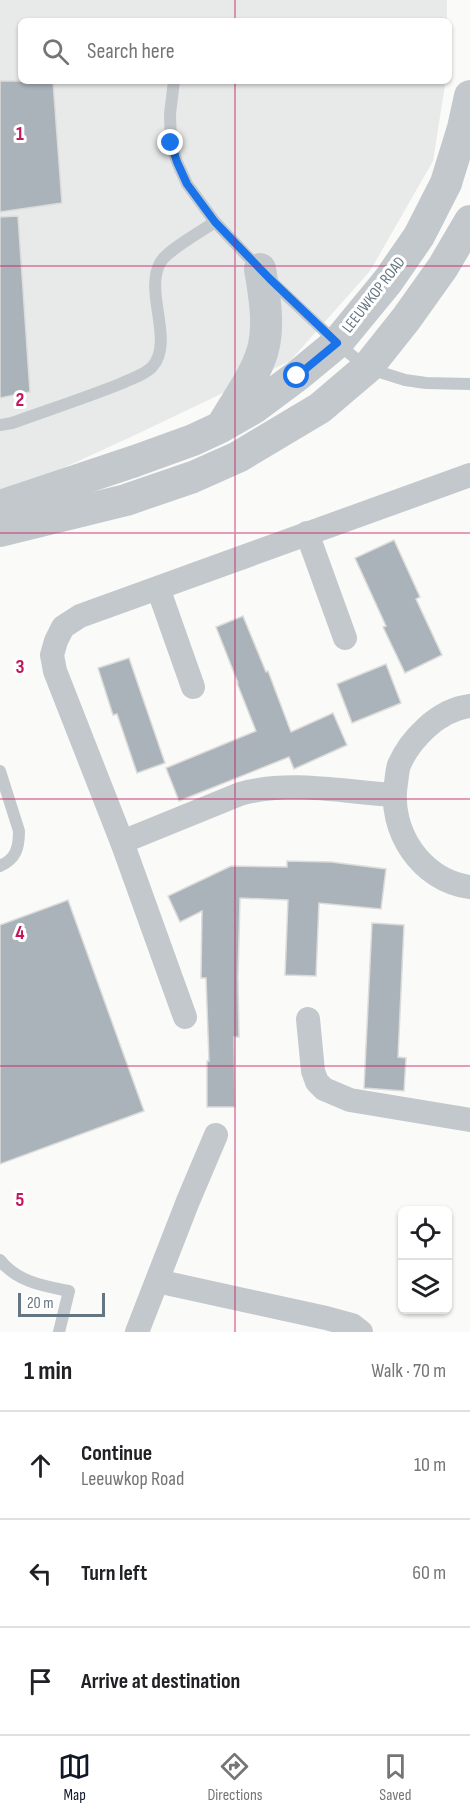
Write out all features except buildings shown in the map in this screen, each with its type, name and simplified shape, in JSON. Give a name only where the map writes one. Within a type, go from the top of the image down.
[{"type":"street","name":"LEEUWKOP ROAD","points":[[0,506],[135,461],[221,428],[254,408],[337,343],[388,281],[419,236],[446,183],[470,96]]},
{"type":"street","points":[[0,531],[126,500],[193,477],[238,457],[320,408],[368,368],[406,320],[443,267],[470,221]]},
{"type":"street","points":[[221,428],[261,357],[264,343],[264,293],[260,269]]},
{"type":"street","points":[[185,1017],[122,843],[55,671],[52,656],[56,640],[63,627],[80,616],[470,475]]},
{"type":"street","points":[[307,533],[345,638]]},
{"type":"street","points":[[158,588],[192,687]]},
{"type":"street","points":[[470,706],[435,720],[413,740],[399,766],[394,795],[396,820],[406,842],[420,862],[440,877],[470,887]]},
{"type":"street","points":[[122,843],[240,794],[260,788],[289,787],[394,795]]},
{"type":"street","points":[[308,1020],[313,1071],[316,1082],[324,1089],[350,1100],[470,1120]]},
{"type":"street","points":[[137,1332],[216,1135]]},
{"type":"street","points":[[157,1281],[326,1318],[352,1325],[361,1332]]},
{"type":"lane","points":[[174,84],[170,114],[171,143],[187,184],[215,222],[260,269],[337,343],[368,368],[416,382],[470,384]]},
{"type":"lane","points":[[0,425],[12,423],[110,388],[153,367],[159,356],[161,343],[155,293],[156,276],[160,264],[166,256],[215,222]]},
{"type":"lane","points":[[0,771],[19,831],[15,857],[0,866]]},
{"type":"lane","points":[[0,1260],[16,1276],[31,1283],[69,1291],[59,1332]]},
{"type":"shaded area","points":[[0,0],[447,0],[447,18],[18,18],[18,84],[445,85],[433,161],[370,271],[290,361],[0,497]]},
{"type":"route","points":[[171,143],[187,184],[215,222],[337,343],[297,376]]}]
